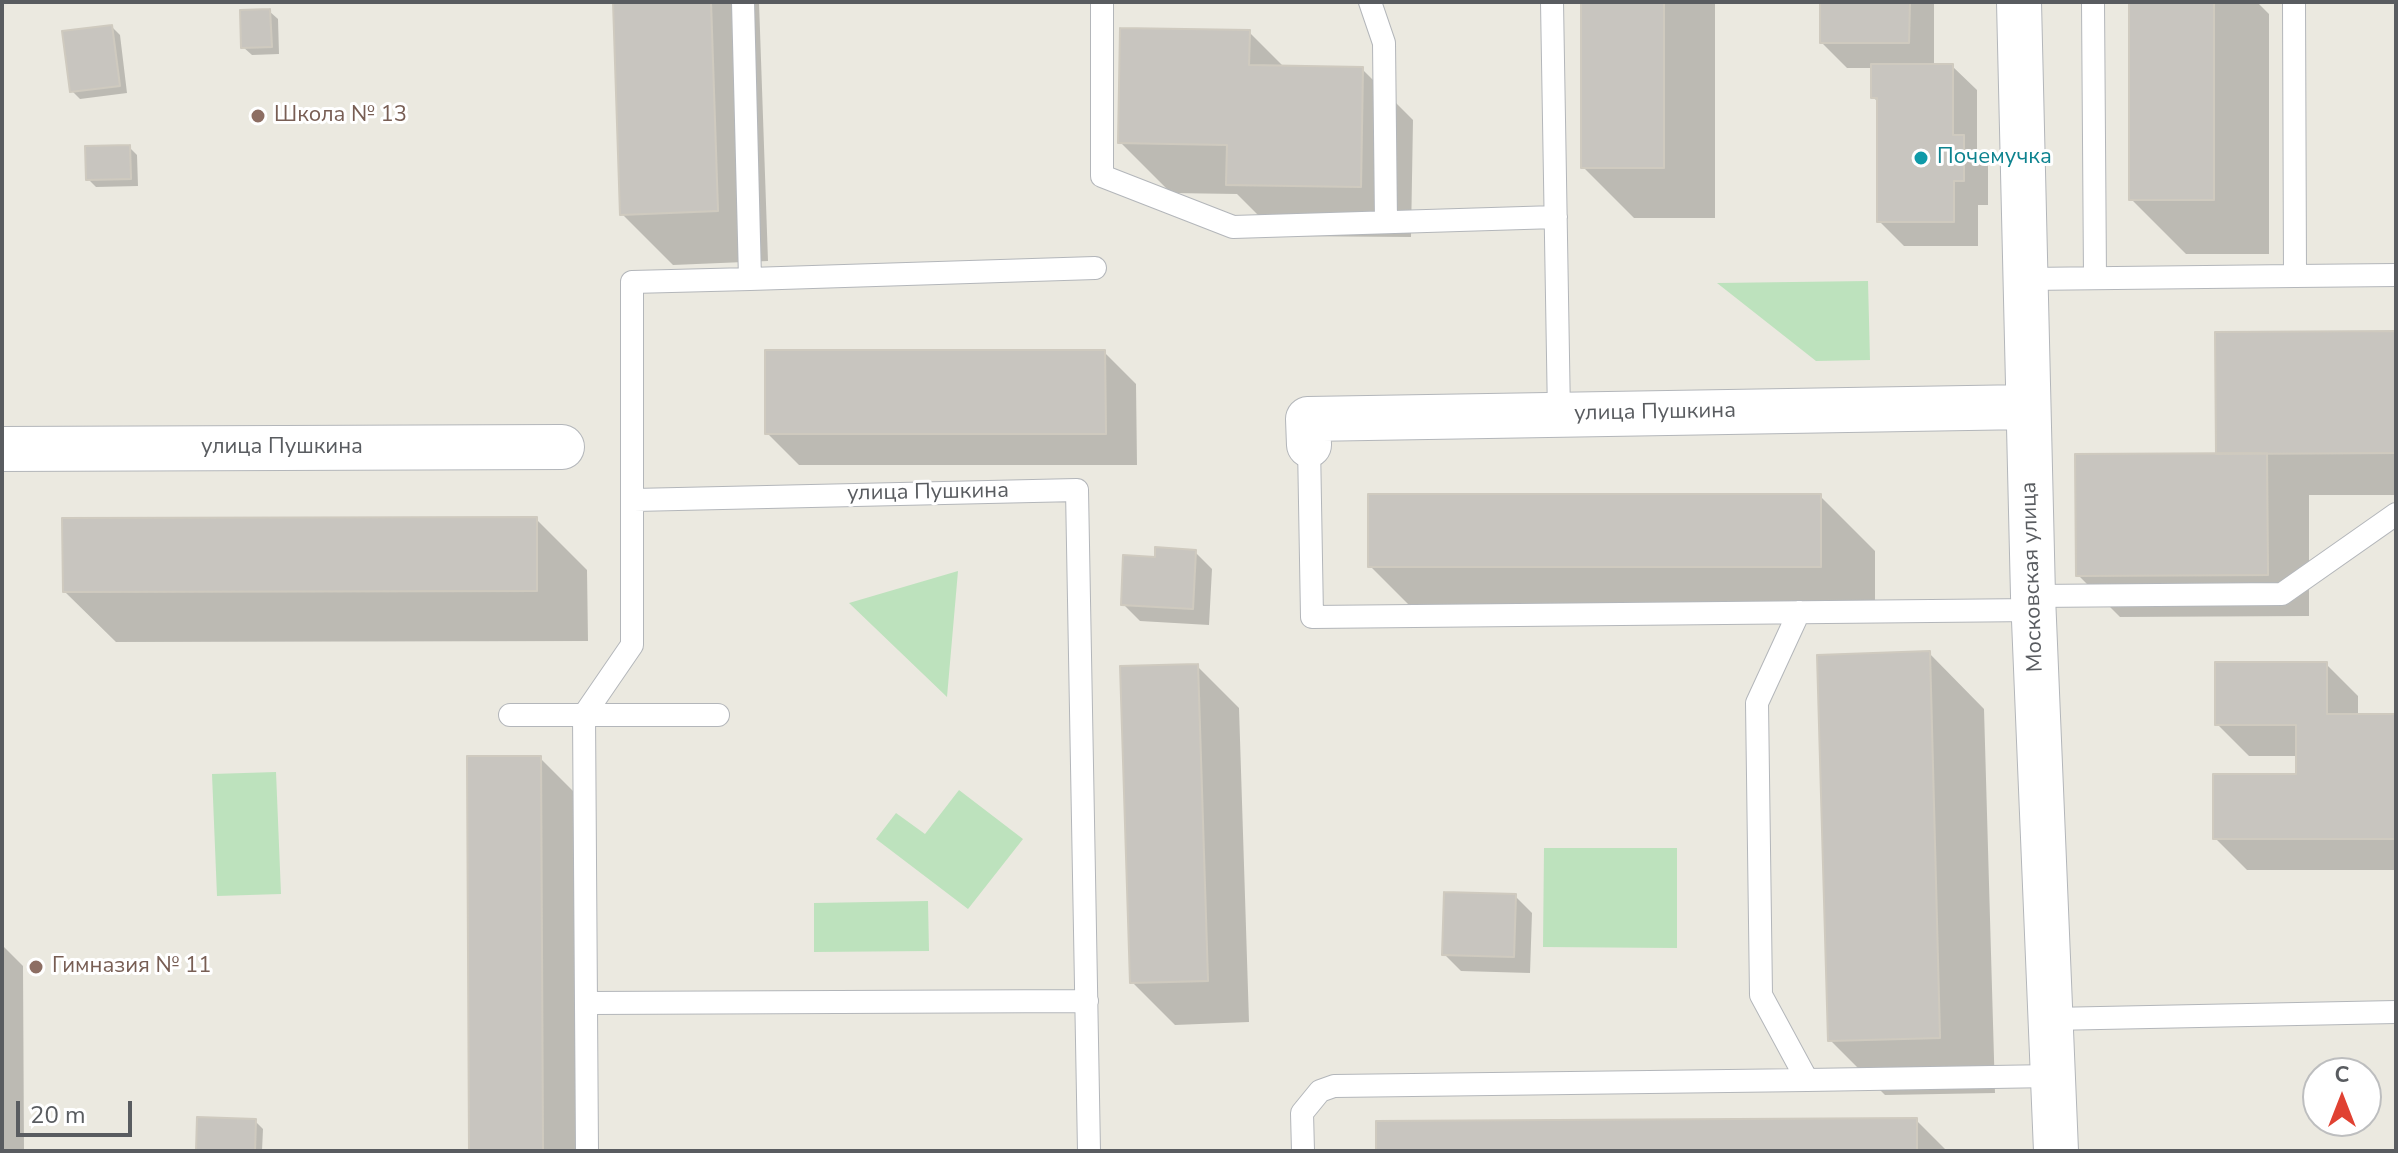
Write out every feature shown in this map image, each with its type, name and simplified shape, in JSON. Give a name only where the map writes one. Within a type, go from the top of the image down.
[{"type":"street","name":"Московская улица","points":[[2019,2],[2034,603],[2056,1151]]},
{"type":"street","name":"улица Пушкина","points":[[1309,445],[1308,419],[2028,407]]},
{"type":"street","name":"улица Пушкина","points":[[2,449],[562,447]]},
{"type":"lane","points":[[743,2],[750,279]]},
{"type":"lane","points":[[1102,2],[1102,176],[1233,227],[1556,217]]},
{"type":"lane","points":[[1370,2],[1384,43],[1386,222]]},
{"type":"lane","points":[[1552,2],[1559,415]]},
{"type":"lane","points":[[2093,2],[2095,278]]},
{"type":"lane","points":[[2294,2],[2295,276]]},
{"type":"lane","points":[[587,1151],[589,1003],[584,715],[632,645],[632,282],[1095,268]]},
{"type":"lane","points":[[2026,279],[2396,275]]},
{"type":"lane","points":[[1309,445],[1312,617],[1799,612],[2282,594],[2396,514]]},
{"type":"lane","name":"улица Пушкина","points":[[634,500],[1077,490],[1087,1001]]},
{"type":"lane","points":[[1799,612],[1757,703],[1760,937],[1761,995],[1807,1080]]},
{"type":"lane","points":[[510,715],[718,715]]},
{"type":"lane","points":[[589,1003],[1087,1001],[1089,1151]]},
{"type":"lane","points":[[2051,1019],[2396,1012]]},
{"type":"lane","points":[[1303,1151],[1302,1113],[1320,1091],[1334,1086],[2053,1076]]},
{"type":"green space","points":[[1868,281],[1870,360],[1816,361],[1717,283]]},
{"type":"green space","points":[[958,571],[947,697],[849,603]]},
{"type":"green space","points":[[276,772],[281,894],[217,896],[212,774]]},
{"type":"green space","points":[[959,790],[1023,839],[968,909],[876,839],[896,813],[925,834]]},
{"type":"green space","points":[[1544,848],[1677,848],[1677,948],[1543,947]]},
{"type":"green space","points":[[928,901],[929,951],[814,952],[814,903]]},
{"type":"building","points":[[613,2],[711,2],[718,211],[620,215]]},
{"type":"building","points":[[1581,2],[1664,2],[1664,168],[1581,168]]},
{"type":"building","points":[[1820,2],[1910,2],[1909,43],[1820,43]]},
{"type":"building","points":[[2129,2],[2214,2],[2214,200],[2129,200]]},
{"type":"building","points":[[270,9],[272,47],[241,48],[240,10]]},
{"type":"building","points":[[112,25],[120,86],[70,92],[62,31]]},
{"type":"building","points":[[1120,28],[1250,30],[1249,65],[1363,67],[1361,187],[1226,185],[1227,145],[1118,143]]},
{"type":"building","name":"Почемучка","points":[[1871,64],[1953,64],[1953,135],[1964,135],[1964,181],[1954,181],[1954,222],[1877,222],[1877,98],[1871,98]]},
{"type":"building","points":[[130,145],[131,179],[86,180],[85,146]]},
{"type":"building","points":[[2396,331],[2396,453],[2216,454],[2215,332]]},
{"type":"building","points":[[765,350],[1105,350],[1106,434],[765,434]]},
{"type":"building","points":[[2267,453],[2268,575],[2076,576],[2075,454]]},
{"type":"building","points":[[1368,494],[1821,494],[1821,567],[1368,567]]},
{"type":"building","points":[[537,517],[537,591],[63,592],[62,518]]},
{"type":"building","points":[[1155,547],[1196,550],[1193,609],[1121,605],[1123,555],[1155,557]]},
{"type":"building","points":[[1930,651],[1940,1038],[1828,1041],[1817,655]]},
{"type":"building","points":[[2215,662],[2327,662],[2327,714],[2396,714],[2396,839],[2213,839],[2213,774],[2296,774],[2296,725],[2215,725]]},
{"type":"building","points":[[1198,664],[1208,981],[1130,983],[1120,666]]},
{"type":"building","points":[[467,756],[541,756],[543,1151],[469,1151]]},
{"type":"building","points":[[1444,892],[1516,894],[1514,957],[1442,955]]},
{"type":"building","points":[[197,1117],[256,1119],[255,1151],[196,1151]]},
{"type":"building","points":[[1917,1118],[1917,1151],[1376,1151],[1376,1121]]},
{"type":"place","name":"Школа № 13","points":[[258,116]]},
{"type":"place","name":"Почемучка","points":[[1921,158]]},
{"type":"place","name":"Гимназия № 11","points":[[36,967]]}]
